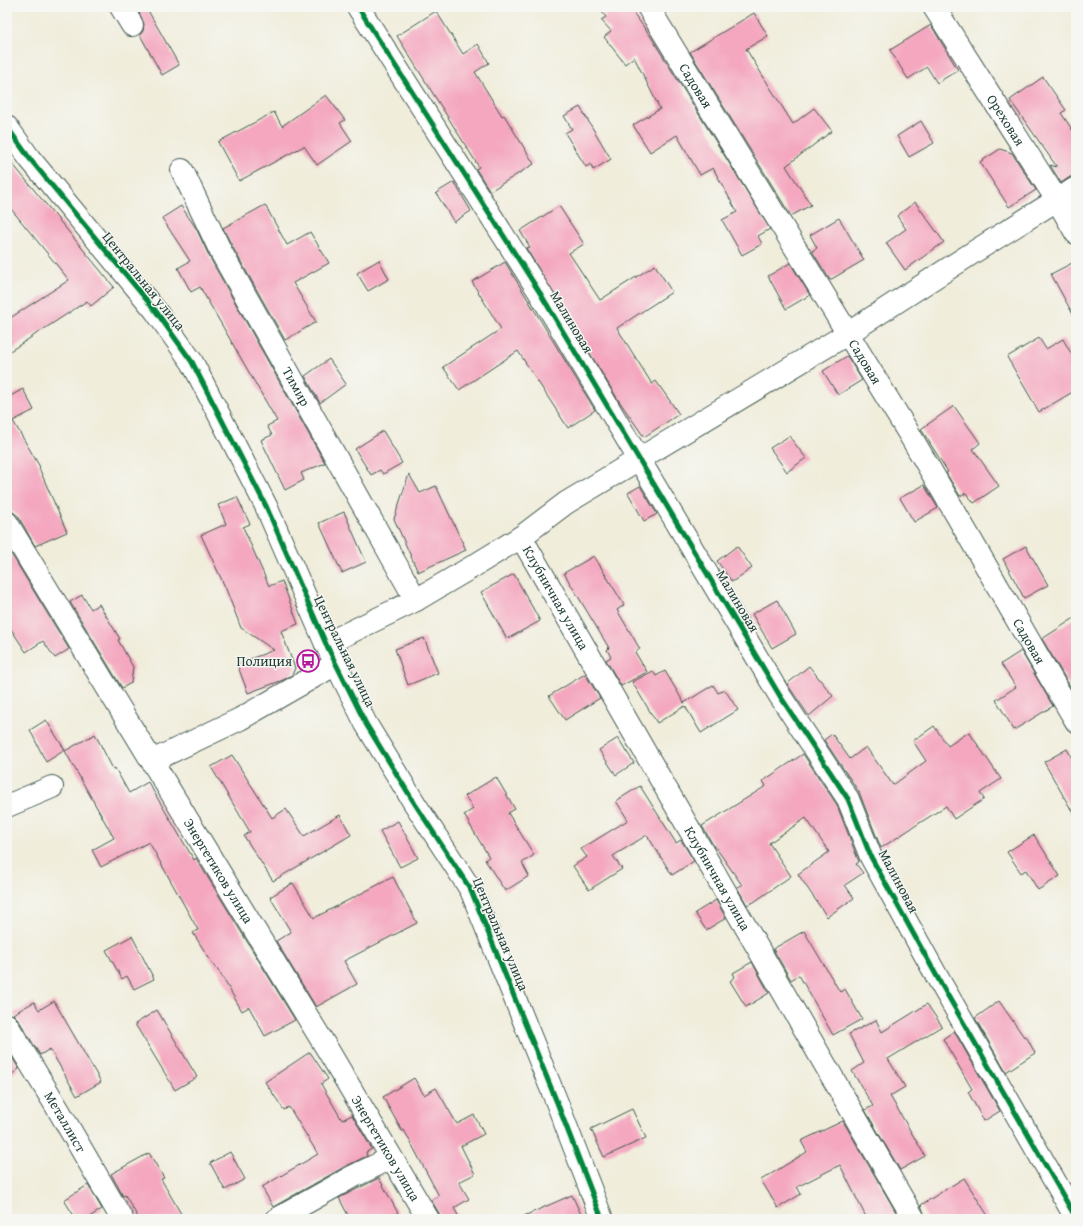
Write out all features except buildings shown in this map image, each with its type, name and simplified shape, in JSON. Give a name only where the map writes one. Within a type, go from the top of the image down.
[{"type":"street","name":"Малиновая","points":[[358,7],[540,293],[780,696],[848,799],[875,864],[940,982],[1076,1218]]},
{"type":"street","name":"Садовая","points":[[648,7],[972,539],[1027,638],[1076,721]]},
{"type":"street","name":"Ореховая","points":[[934,7],[1057,200],[1076,234]]},
{"type":"street","name":"Центральная улица","points":[[7,127],[30,159],[155,310],[192,362],[266,506],[326,644],[370,730],[415,804],[472,890],[602,1219]]},
{"type":"street","name":"Тимир","points":[[182,170],[221,252],[416,600]]},
{"type":"street","points":[[326,644],[416,600],[521,537],[566,503],[640,460],[847,334],[1076,188]]},
{"type":"street","name":"Энергетиков улица","points":[[7,523],[321,1039],[428,1219]]},
{"type":"street","name":"Клубничная улица","points":[[521,537],[914,1219]]},
{"type":"street","points":[[152,761],[240,719],[336,664]]},
{"type":"street","points":[[7,806],[52,786]]},
{"type":"street","name":"Металлист","points":[[7,1025],[122,1219]]},
{"type":"street","points":[[277,1219],[350,1178],[392,1158]]},
{"type":"cycle path","points":[[358,7],[540,293],[780,696],[848,799],[871,857],[940,982],[1076,1218]]},
{"type":"cycle path","points":[[7,127],[30,159],[155,310],[192,362],[266,506],[326,644],[366,724],[415,804],[471,890],[558,1105],[602,1219]]},
{"type":"place","name":"Полиция","points":[[308,661]]}]
